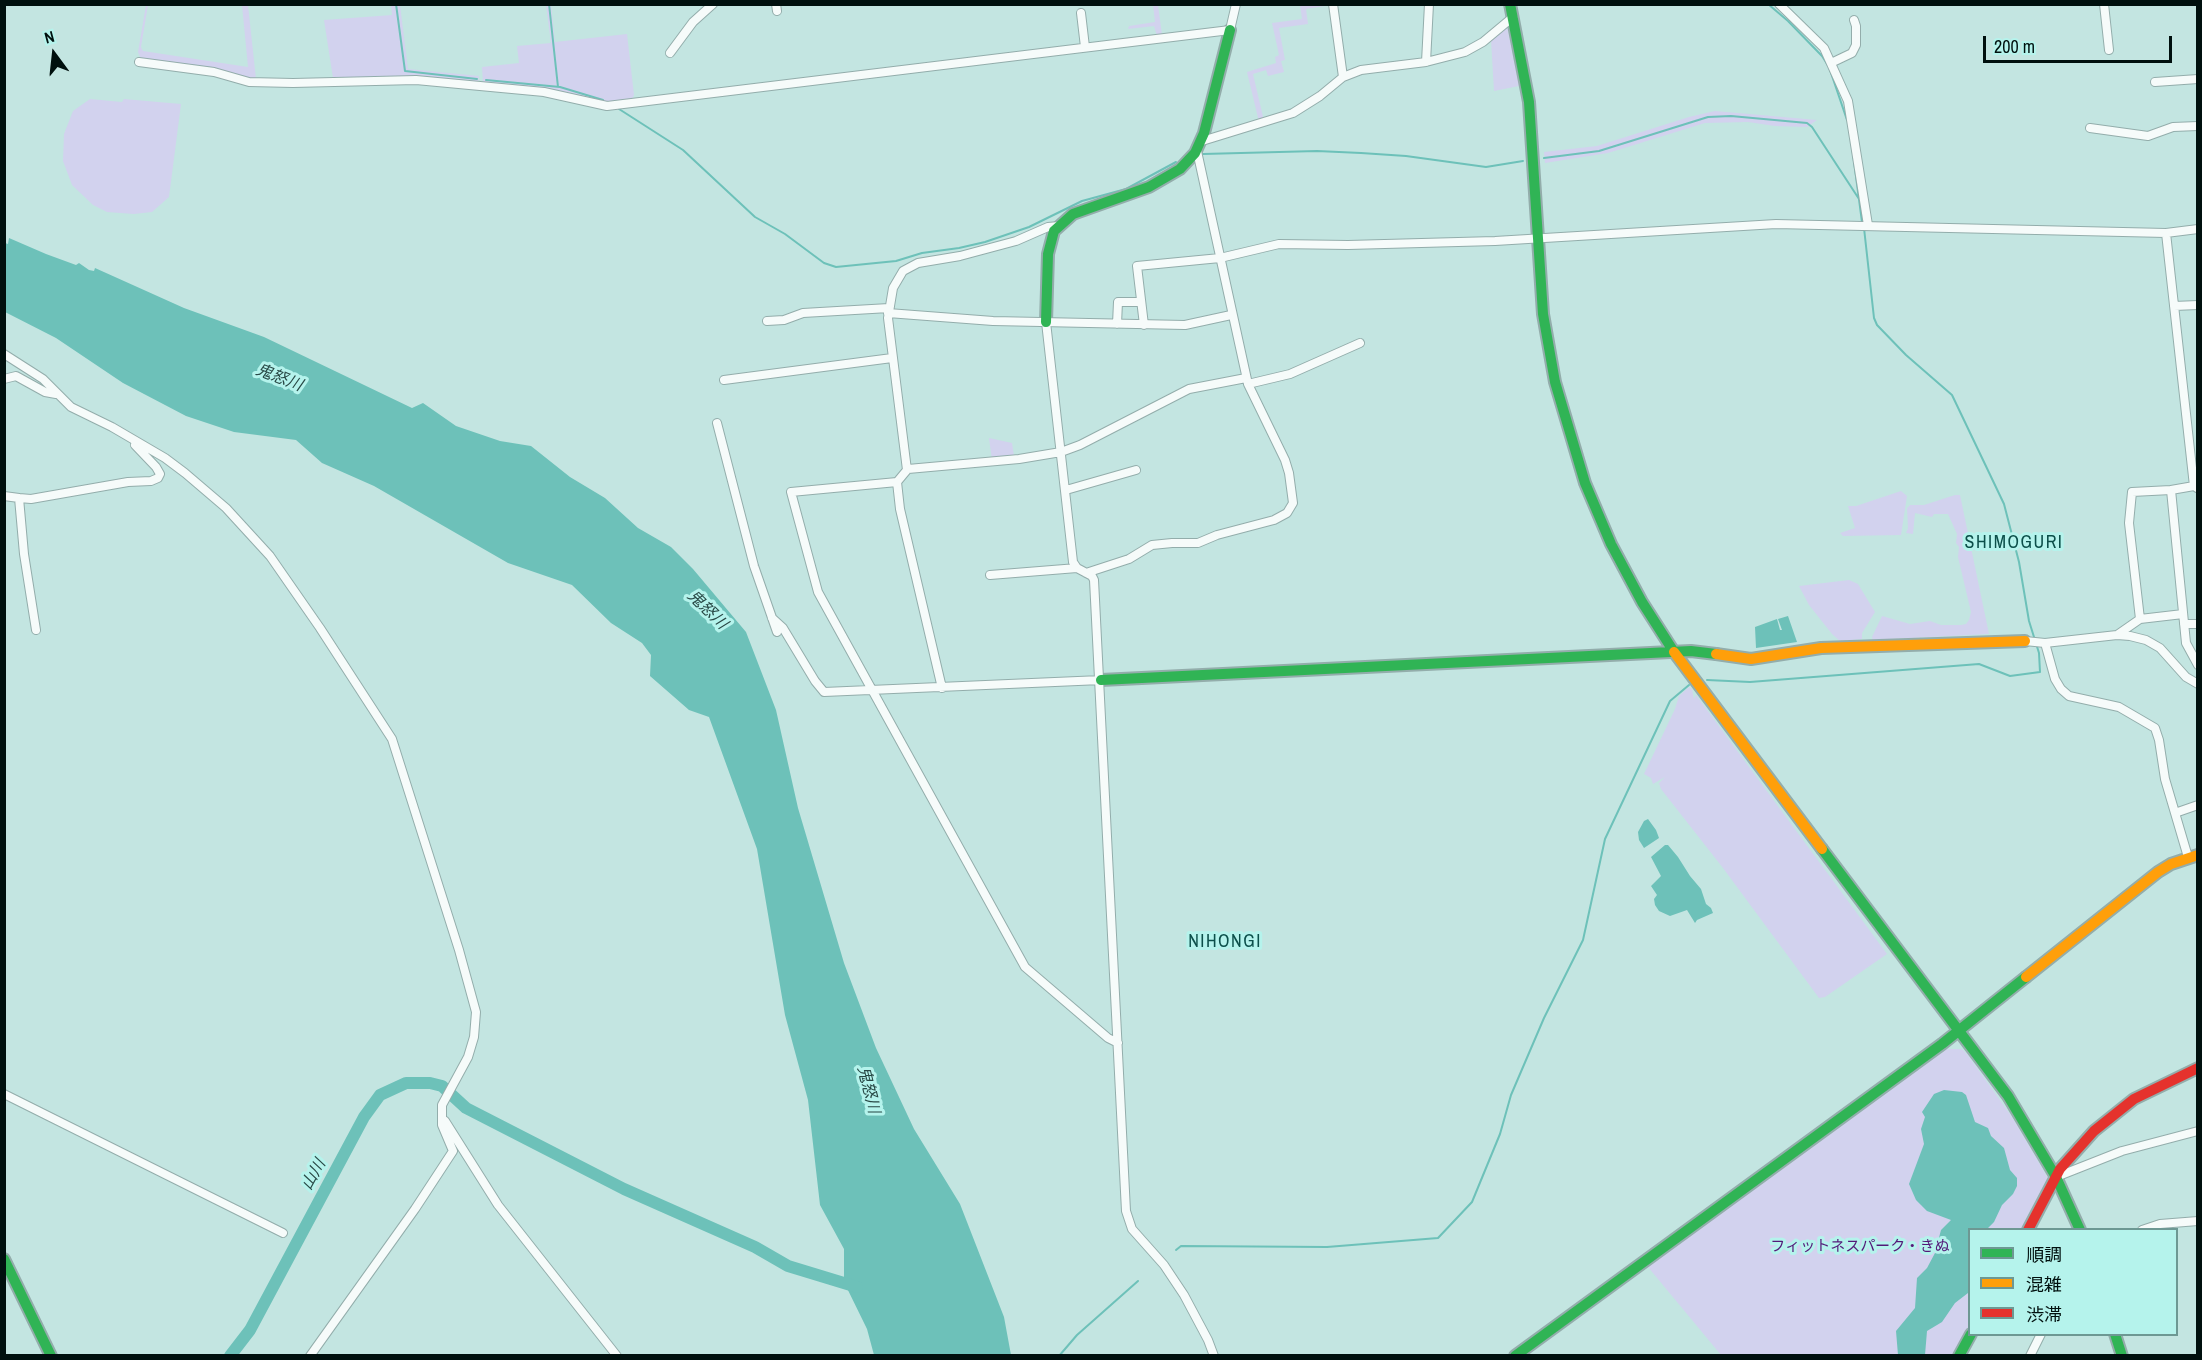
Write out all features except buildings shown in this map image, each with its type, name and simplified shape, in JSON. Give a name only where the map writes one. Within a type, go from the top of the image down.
[{"type":"street","points":[[670,53],[693,22],[713,4]]},
{"type":"street","points":[[1211,1356],[1201,1325],[1184,1295],[1164,1265],[1132,1229],[1126,1211],[1101,680],[1094,580],[1072,562],[1046,322],[1048,254],[1051,240],[1059,226],[1074,214],[1149,187],[1180,169],[1199,146],[1236,4]]},
{"type":"street","points":[[1333,4],[1343,77]]},
{"type":"street","points":[[1426,62],[1429,4]]},
{"type":"street","points":[[1779,4],[1824,48],[1848,101],[1868,225]]},
{"type":"street","points":[[2104,4],[2109,51]]},
{"type":"street","points":[[1199,146],[1293,113],[1320,96],[1343,77],[1371,68],[1444,58],[1475,47],[1514,10]]},
{"type":"street","points":[[1514,10],[1529,102],[1543,314],[1555,382],[1585,483],[1621,564],[1674,652],[2008,1096],[2056,1177],[2079,1228]]},
{"type":"street","points":[[1081,13],[1085,47]]},
{"type":"street","points":[[1831,63],[1852,53],[1856,45],[1854,20]]},
{"type":"street","points":[[139,62],[214,72],[249,81],[293,83],[416,80],[544,92],[607,106],[1230,30]]},
{"type":"street","points":[[2155,82],[2198,79]]},
{"type":"street","points":[[2090,128],[2148,136],[2173,128],[2198,126]]},
{"type":"street","points":[[1086,573],[1129,559],[1152,546],[1198,543],[1217,535],[1274,520],[1283,516],[1291,508],[1293,497],[1289,473],[1247,381],[1231,315],[1199,146]]},
{"type":"street","points":[[1144,325],[1137,266],[1220,258],[1270,245],[1291,243],[1367,245],[1537,239],[1776,224],[2166,233],[2198,229]]},
{"type":"street","points":[[908,469],[892,358],[888,310],[891,292],[897,278],[911,266],[998,247],[1023,239],[1048,227],[1059,226]]},
{"type":"street","points":[[2140,620],[2129,523],[2132,492],[2196,487],[2166,233]]},
{"type":"street","points":[[1117,324],[1118,302],[1141,302]]},
{"type":"street","points":[[2174,306],[2198,305]]},
{"type":"street","points":[[767,321],[784,320],[803,313],[888,310],[973,320],[1144,325],[1185,325],[1231,315]]},
{"type":"street","points":[[1118,1043],[1108,1038],[1025,967],[818,592],[791,492],[897,482],[908,469],[1019,459],[1061,452],[1080,445],[1189,389],[1290,374],[1360,342]]},
{"type":"street","points":[[4,354],[43,380],[71,407],[165,458],[226,508],[270,556],[387,728],[401,764],[459,950],[476,1012],[474,1037],[468,1057],[442,1105],[442,1125],[453,1151],[415,1209],[310,1356]]},
{"type":"street","points":[[724,380],[892,358]]},
{"type":"street","points":[[4,379],[16,376],[45,392],[57,394]]},
{"type":"street","points":[[717,423],[754,566],[777,632]]},
{"type":"street","points":[[4,496],[32,499],[128,482],[151,481],[158,478],[160,474],[156,467],[127,437]]},
{"type":"street","points":[[1066,490],[1136,470]]},
{"type":"street","points":[[897,482],[900,509],[942,688]]},
{"type":"street","points":[[2171,490],[2186,643],[2198,665]]},
{"type":"street","points":[[19,498],[24,554],[36,630]]},
{"type":"street","points":[[990,575],[1077,568]]},
{"type":"street","points":[[2117,635],[2140,620],[2183,614]]},
{"type":"street","points":[[772,618],[783,628],[824,692],[1674,652],[1709,652],[1751,659],[1821,648],[2036,642],[2117,635],[2146,640],[2160,648],[2186,677],[2198,684]]},
{"type":"street","points":[[2184,624],[2198,624]]},
{"type":"street","points":[[1515,1356],[1960,1030],[2158,872],[2193,856],[2175,813],[2165,779],[2155,728],[2119,707],[2069,696],[2061,689],[2036,642]]},
{"type":"street","points":[[2175,813],[2198,805]]},
{"type":"street","points":[[2029,1228],[2065,1162],[2080,1145],[2134,1099],[2198,1068]]},
{"type":"street","points":[[4,1094],[283,1233]]},
{"type":"street","points":[[442,1114],[498,1205],[617,1356]]},
{"type":"street","points":[[2056,1177],[2115,1154],[2198,1131]]},
{"type":"street","points":[[2148,1228],[2160,1224],[2198,1221]]},
{"type":"street","points":[[4,1259],[51,1356]]},
{"type":"street","points":[[1959,1356],[1970,1336]]},
{"type":"street","points":[[2030,1356],[2041,1336]]},
{"type":"street","points":[[2115,1336],[2122,1356]]},
{"type":"green space","points":[[146,5],[148,5],[141,47],[143,51],[248,67],[242,5],[248,5],[256,79],[141,59],[138,52]]},
{"type":"green space","points":[[391,5],[400,5],[408,69],[479,76],[478,83],[333,78],[324,20],[392,15]]},
{"type":"green space","points":[[546,5],[551,5],[555,42],[627,34],[634,95],[632,99],[600,102],[483,83],[482,67],[519,63],[517,46],[551,43]]},
{"type":"green space","points":[[1153,5],[1158,5],[1162,35],[1157,36],[1154,26],[1128,29],[1129,26],[1155,22]]},
{"type":"green space","points":[[1300,5],[1331,5],[1306,9],[1308,24],[1279,28],[1285,60],[1281,61],[1284,72],[1268,76],[1266,70],[1253,74],[1264,121],[1259,122],[1247,72],[1276,63],[1275,57],[1279,55],[1272,23],[1302,19]]},
{"type":"green space","points":[[1507,26],[1519,86],[1494,91],[1491,40]]},
{"type":"green space","points":[[90,99],[122,102],[124,99],[181,104],[169,197],[152,212],[134,214],[107,212],[93,205],[72,185],[63,161],[64,134],[73,111]]},
{"type":"green space","points":[[1715,111],[1817,120],[1807,127],[1748,122],[1705,123],[1608,153],[1545,163],[1544,152],[1597,146]]},
{"type":"green space","points":[[989,438],[1012,443],[1014,456],[992,460]]},
{"type":"green space","points":[[1901,491],[1907,496],[1901,535],[1843,536],[1840,533],[1855,528],[1848,506],[1856,506]]},
{"type":"green space","points":[[1960,495],[1989,634],[1873,640],[1872,637],[1882,616],[1910,624],[1930,621],[1941,625],[1961,625],[1966,624],[1969,620],[1971,612],[1958,557],[1957,534],[1948,514],[1934,514],[1932,517],[1915,513],[1913,534],[1906,533],[1907,508],[1910,505],[1924,505]]},
{"type":"green space","points":[[1849,580],[1858,584],[1875,612],[1862,633],[1862,639],[1840,641],[1809,605],[1799,586]]},
{"type":"green space","points":[[1689,687],[1692,689],[1694,699],[1696,695],[1887,954],[1825,997],[1819,998],[1723,868],[1661,789],[1659,783],[1665,777],[1653,784],[1651,778],[1644,774],[1679,696]]},
{"type":"green space","name":"フィットネスパーク・きぬ","points":[[1947,1049],[1962,1049],[1967,1054],[2012,1117],[2049,1180],[2023,1228],[1968,1228],[1968,1331],[1954,1355],[1721,1355],[1648,1267]]},
{"type":"water","name":"鬼怒川","points":[[9,238],[76,265],[79,263],[89,270],[94,271],[95,268],[184,308],[264,337],[412,408],[423,403],[456,426],[500,441],[531,446],[570,477],[605,498],[638,528],[671,547],[693,569],[746,632],[776,710],[798,808],[844,963],[876,1048],[914,1129],[960,1204],[1004,1317],[1011,1355],[874,1355],[867,1329],[844,1282],[844,1249],[820,1205],[808,1100],[785,1015],[757,849],[709,717],[689,710],[650,676],[651,655],[642,643],[611,623],[572,585],[508,563],[374,486],[322,463],[296,440],[234,432],[186,416],[123,383],[56,338],[5,312],[5,243],[8,244]]},
{"type":"water","points":[[1788,616],[1797,642],[1756,648],[1755,627],[1777,619],[1780,630],[1782,630],[1778,619]]},
{"type":"water","points":[[1648,819],[1659,838],[1644,848],[1639,840],[1638,832],[1644,821]]},
{"type":"water","points":[[1668,845],[1678,857],[1701,889],[1706,904],[1713,913],[1695,923],[1687,910],[1670,916],[1659,911],[1655,905],[1654,899],[1657,895],[1651,886],[1661,876],[1651,857]]},
{"type":"water","points":[[1944,1090],[1962,1092],[1966,1095],[1975,1122],[1988,1128],[1991,1136],[2004,1148],[2010,1170],[2017,1178],[2017,1186],[1988,1228],[1968,1228],[1968,1293],[1955,1303],[1942,1322],[1927,1331],[1925,1355],[1898,1355],[1896,1331],[1915,1308],[1917,1278],[1927,1268],[1935,1253],[1941,1230],[1951,1220],[1927,1211],[1916,1200],[1909,1184],[1924,1144],[1921,1129],[1925,1117],[1922,1112],[1934,1094]]},
{"type":"waterway","points":[[396,4],[405,71],[477,79]]},
{"type":"waterway","points":[[549,4],[558,87]]},
{"type":"waterway","points":[[1768,4],[1822,56],[1829,67],[1847,120]]},
{"type":"waterway","points":[[486,80],[560,87],[603,100]]},
{"type":"waterway","points":[[619,109],[683,150],[755,217],[785,234],[824,263],[836,267],[896,261],[922,253],[985,242],[1029,227],[1082,201],[1126,189],[1176,162]]},
{"type":"waterway","points":[[1544,158],[1599,151],[1708,117],[1731,116],[1807,123],[1812,127],[1859,199]]},
{"type":"waterway","points":[[1852,146],[1862,222]]},
{"type":"waterway","points":[[1203,154],[1317,151],[1361,153],[1406,156],[1486,167],[1523,161]]},
{"type":"waterway","points":[[1707,680],[1750,682],[1979,664],[2010,676],[2040,672],[2039,653],[2029,621],[2019,562],[2004,504],[1952,395],[1906,355],[1877,325],[1874,318],[1864,228]]},
{"type":"waterway","points":[[1176,1250],[1181,1246],[1327,1247],[1438,1238],[1472,1202],[1500,1134],[1511,1095],[1544,1018],[1583,940],[1605,839],[1670,701],[1689,685]]},
{"type":"waterway","name":"山川","points":[[230,1356],[250,1330],[364,1117],[380,1095],[406,1083],[430,1083],[442,1086],[466,1108],[624,1189],[755,1247],[788,1266],[857,1287]]},
{"type":"waterway","points":[[1059,1356],[1077,1335],[1138,1281]]},
{"type":"traffic: fast","points":[[1510,4],[1529,102],[1543,314],[1555,382],[1585,483],[1611,544],[1642,602],[1674,652]]},
{"type":"traffic: fast","points":[[1046,322],[1048,254],[1054,231],[1073,214],[1149,187],[1180,169],[1195,153],[1204,133],[1230,30]]},
{"type":"traffic: fast","points":[[1101,680],[1691,651],[1716,654]]},
{"type":"traffic: fast","points":[[1822,849],[2008,1096],[2056,1177],[2079,1228]]},
{"type":"traffic: fast","points":[[1515,1356],[1942,1044],[2026,977]]},
{"type":"traffic: fast","points":[[4,1259],[51,1356]]},
{"type":"traffic: fast","points":[[1959,1356],[1970,1336]]},
{"type":"traffic: fast","points":[[2116,1336],[2122,1356]]},
{"type":"traffic: slow","points":[[1716,654],[1751,659],[1821,648],[2025,641]]},
{"type":"traffic: slow","points":[[1674,652],[1822,849]]},
{"type":"traffic: slow","points":[[2026,977],[2158,872],[2171,864],[2198,855]]},
{"type":"traffic: jam","points":[[2029,1228],[2060,1169],[2094,1131],[2134,1099],[2198,1068]]},
{"type":"district","name":"SHIMOGURI","points":[[2014,543]]},
{"type":"district","name":"NIHONGI","points":[[1225,942]]}]
